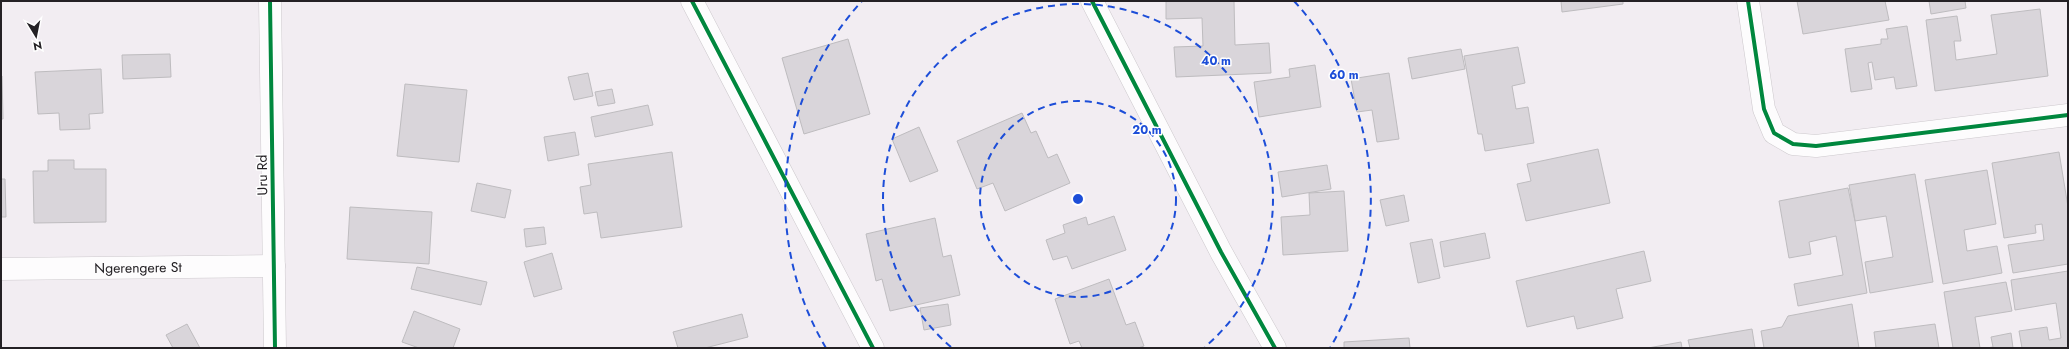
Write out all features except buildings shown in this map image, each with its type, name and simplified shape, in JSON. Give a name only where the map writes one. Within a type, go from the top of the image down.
[{"type":"street","name":"Uru Rd","points":[[270,1],[275,348]]},
{"type":"street","points":[[692,1],[874,348]]},
{"type":"street","points":[[1092,1],[1221,252],[1275,348]]},
{"type":"street","points":[[1748,1],[1764,109],[1774,133],[1792,144],[1816,146],[2068,115]]},
{"type":"street","name":"Ngerengere St","points":[[1,269],[274,266]]},
{"type":"cycle path","points":[[270,1],[275,348]]},
{"type":"cycle path","points":[[692,1],[873,348]]},
{"type":"cycle path","points":[[1092,1],[1221,252],[1275,348]]},
{"type":"cycle path","points":[[1748,1],[1764,109],[1774,133],[1793,144],[1816,146],[2068,115]]}]
